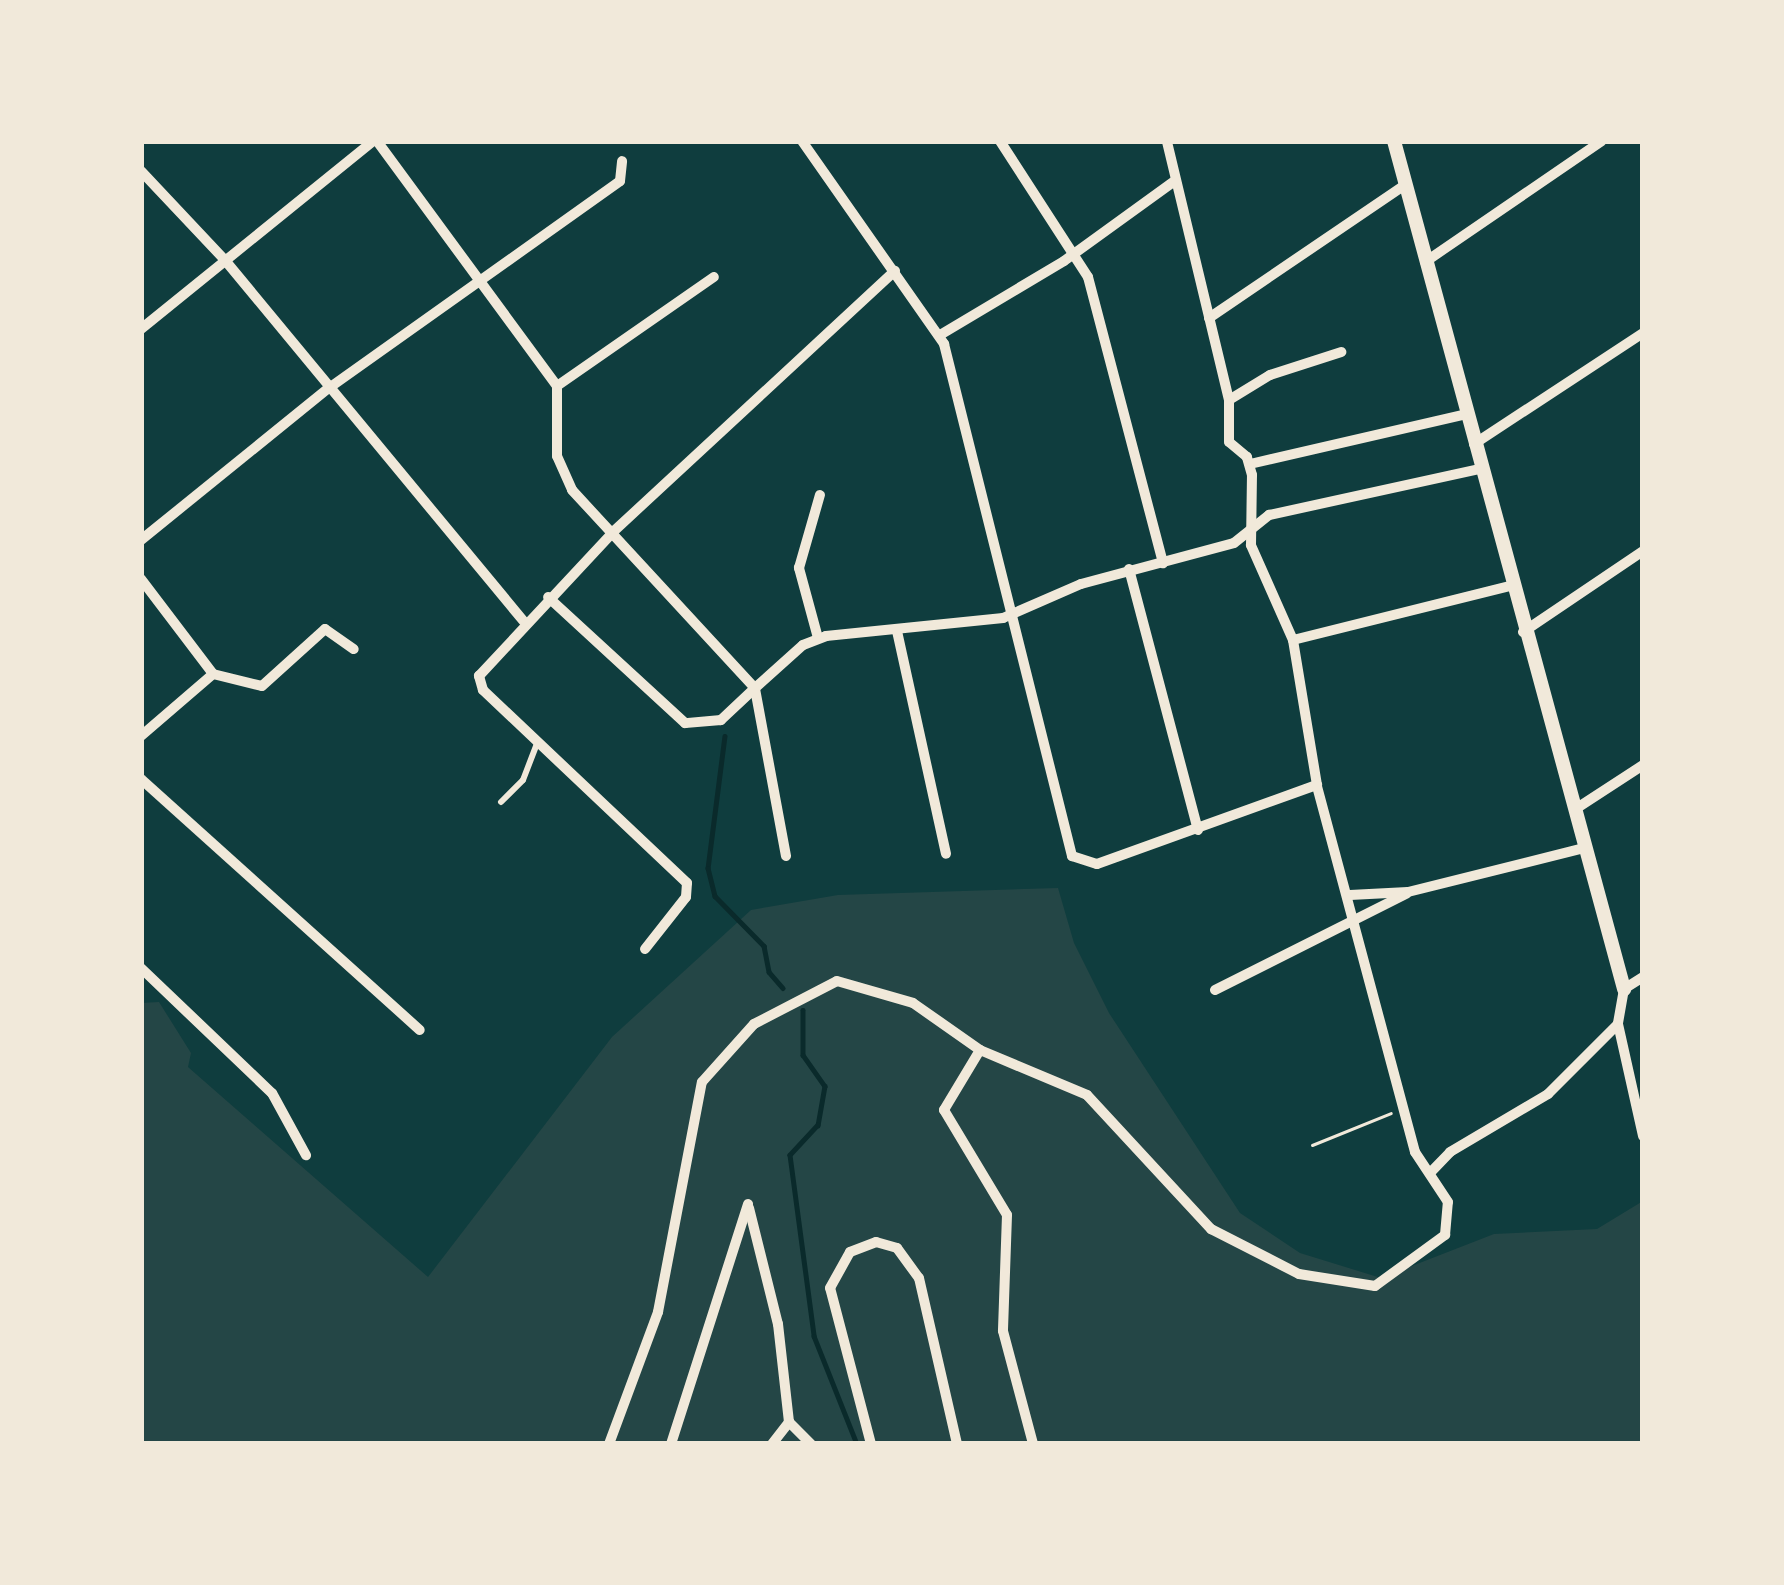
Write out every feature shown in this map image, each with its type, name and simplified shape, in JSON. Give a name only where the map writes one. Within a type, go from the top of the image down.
[{"type":"street","points":[[141,329],[375,141],[557,386],[563,476],[759,684],[786,856]]},
{"type":"street","points":[[802,141],[940,335],[1067,847],[1078,863],[1097,865],[1317,785]]},
{"type":"street","points":[[1000,141],[1076,250],[1163,563]]},
{"type":"street","points":[[609,1444],[658,1312],[702,1082],[729,1047],[785,1004],[837,981],[913,1003],[980,1050],[1087,1095],[1211,1228],[1316,1280],[1386,1283],[1438,1244],[1449,1212],[1415,1152],[1359,923],[1317,785],[1293,640],[1250,531],[1250,464],[1229,442],[1229,400],[1167,141]]},
{"type":"street","points":[[1394,141],[1510,586],[1624,989],[1618,1024],[1643,1136]]},
{"type":"street","points":[[1425,262],[1602,141]]},
{"type":"street","points":[[141,541],[329,388],[620,181],[622,161]]},
{"type":"street","points":[[141,170],[224,259],[524,621]]},
{"type":"street","points":[[940,335],[1174,182]]},
{"type":"street","points":[[1208,319],[1406,185]]},
{"type":"street","points":[[645,949],[686,897],[687,883],[478,681],[524,621],[614,531],[895,271]]},
{"type":"street","points":[[557,386],[713,277]]},
{"type":"street","points":[[1474,444],[1643,332]]},
{"type":"street","points":[[1229,400],[1270,375],[1340,352]]},
{"type":"street","points":[[1250,464],[1466,414]]},
{"type":"street","points":[[548,597],[685,723],[721,720],[818,638],[1012,614],[1129,569],[1163,563],[1250,531],[1269,515],[1480,469]]},
{"type":"street","points":[[818,638],[799,568],[820,495]]},
{"type":"street","points":[[1523,632],[1643,550]]},
{"type":"street","points":[[1129,569],[1198,830]]},
{"type":"street","points":[[141,579],[213,674],[262,686],[325,629],[354,649]]},
{"type":"street","points":[[1293,640],[1510,586]]},
{"type":"street","points":[[898,631],[946,854]]},
{"type":"street","points":[[141,736],[213,674]]},
{"type":"street","points":[[1574,810],[1643,765]]},
{"type":"street","points":[[141,779],[420,1030]]},
{"type":"street","points":[[1350,896],[1408,892],[1585,848]]},
{"type":"street","points":[[1215,990],[1359,923],[1408,892]]},
{"type":"street","points":[[141,968],[272,1093],[306,1155]]},
{"type":"street","points":[[1624,989],[1643,977]]},
{"type":"street","points":[[1430,1173],[1450,1152],[1548,1094],[1618,1024]]},
{"type":"street","points":[[980,1050],[944,1110],[1007,1215],[1003,1331],[1033,1444]]},
{"type":"street","points":[[670,1444],[748,1204],[778,1324],[788,1422],[811,1444]]},
{"type":"street","points":[[872,1444],[830,1288],[850,1252],[876,1242],[897,1248],[919,1278],[957,1444]]},
{"type":"street","points":[[772,1444],[788,1422]]},
{"type":"lane","points":[[500,802],[523,780],[538,740]]},
{"type":"path","points":[[1312,1145],[1404,1107]]},
{"type":"shaded area","points":[[1058,888],[1074,943],[1109,1013],[1240,1213],[1300,1253],[1381,1278],[1494,1234],[1597,1229],[1643,1201],[1643,1444],[141,1444],[141,1003],[159,1002],[191,1053],[188,1067],[428,1277],[612,1037],[751,910],[838,895]]},
{"type":"waterway","points":[[725,736],[708,868],[715,896],[764,946],[769,972],[783,988]]},
{"type":"waterway","points":[[803,1010],[803,1055],[825,1086],[818,1125],[790,1155],[814,1336],[857,1444]]}]
